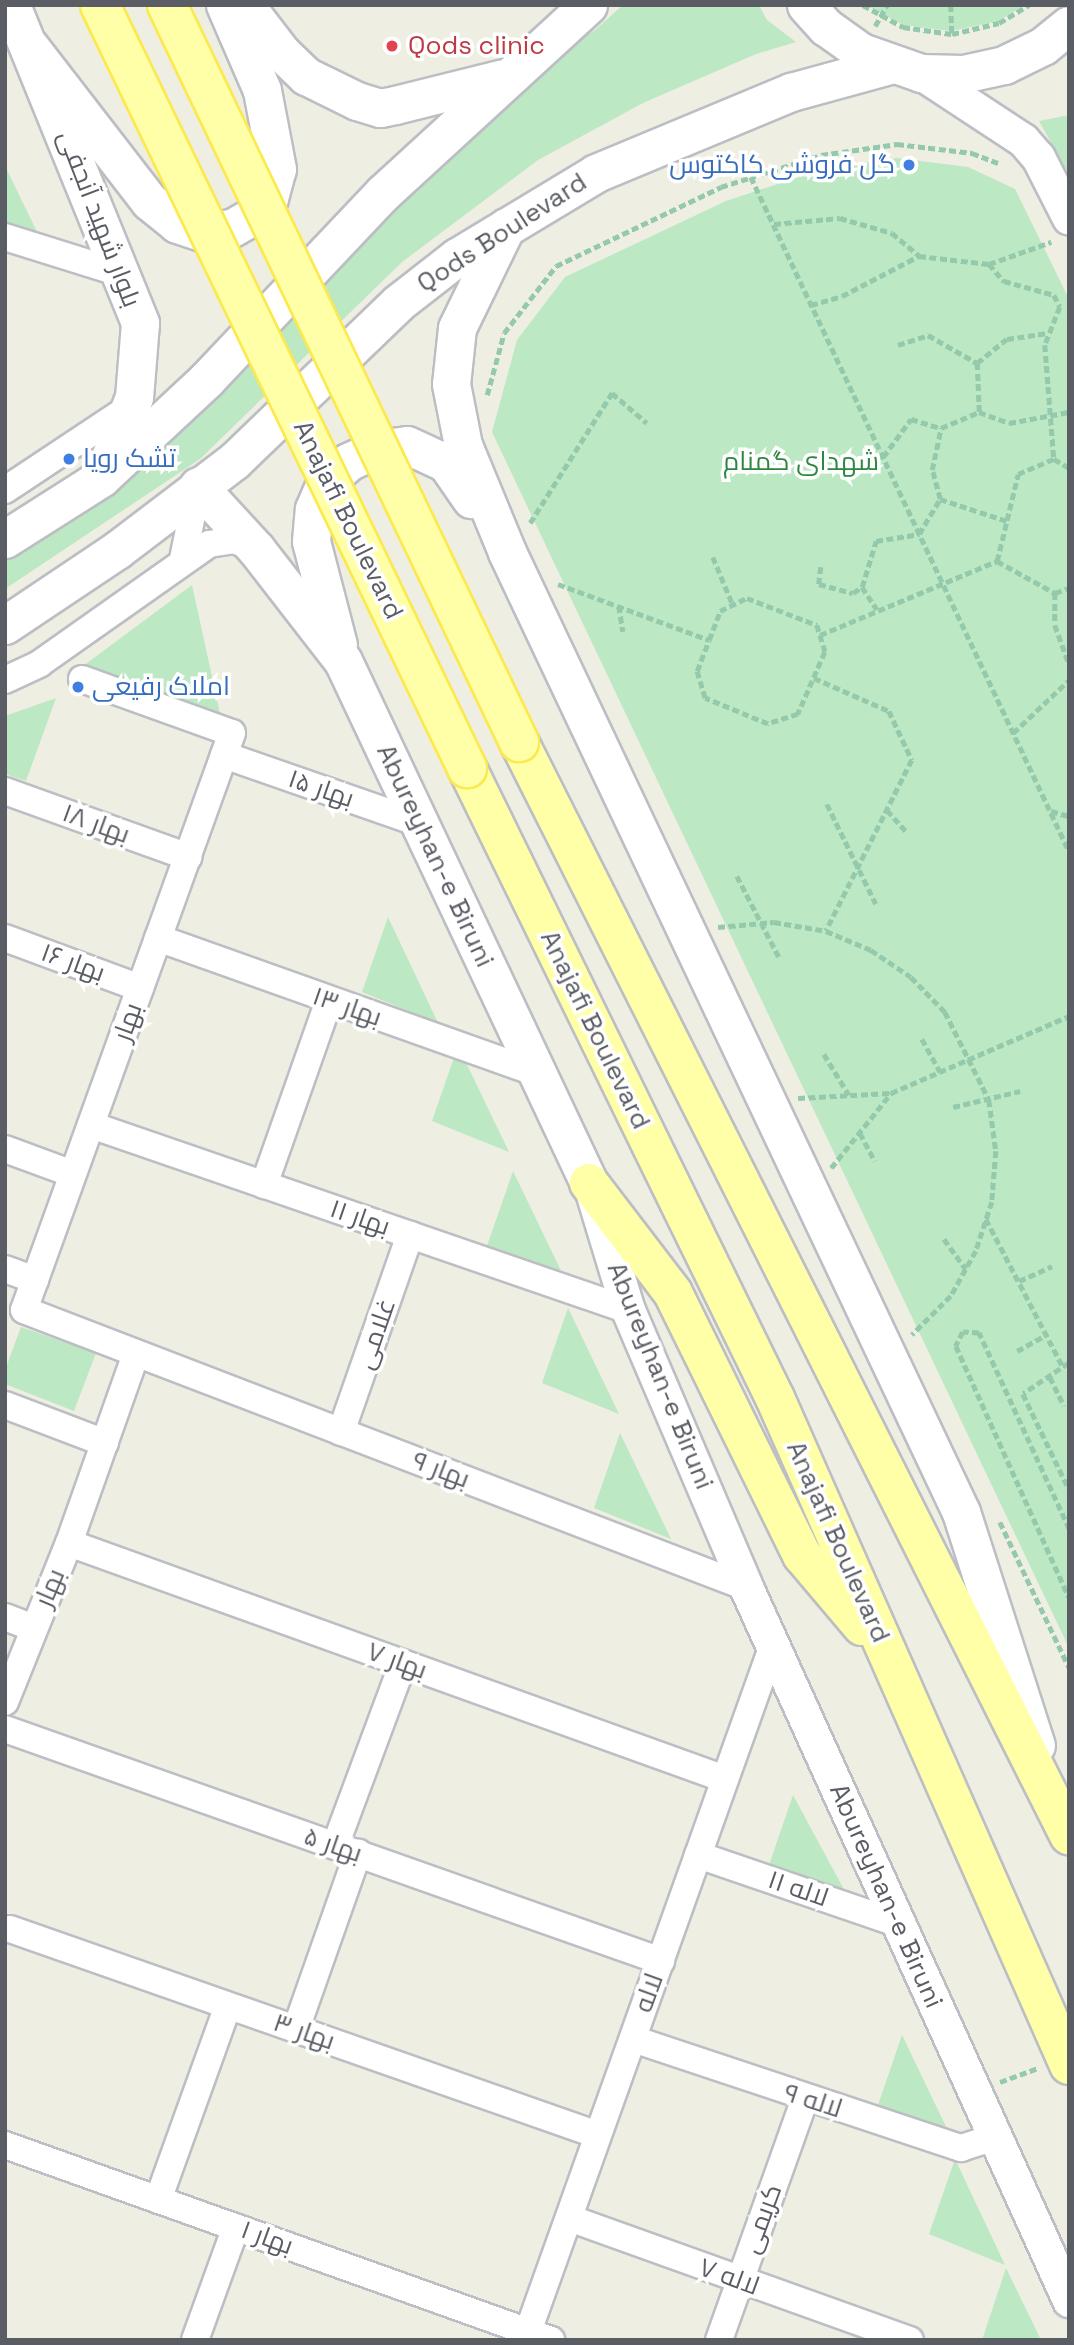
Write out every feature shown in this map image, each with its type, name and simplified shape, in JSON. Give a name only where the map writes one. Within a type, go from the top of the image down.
[{"type":"main road","name":"بلوار شهید آنجفی","points":[[11,5],[18,43],[123,274],[140,323],[140,361],[130,407],[101,478]]},
{"type":"main road","name":"Anajafi Boulevard","points":[[100,5],[467,768],[775,1398],[1069,2065]]},
{"type":"main road","points":[[167,5],[519,742],[1063,1823]]},
{"type":"main road","points":[[18,43],[149,201],[177,224],[202,232],[232,228],[253,216],[269,198],[277,169],[262,90],[225,5]]},
{"type":"main road","points":[[245,5],[281,52],[306,76],[357,101],[380,108],[504,78]]},
{"type":"main road","points":[[5,538],[101,478],[207,379],[383,193],[504,78],[588,5]]},
{"type":"main road","points":[[806,5],[842,41],[905,69],[963,74],[1004,65],[1068,29]]},
{"type":"main road","name":"Qods Boulevard","points":[[5,625],[117,550],[234,461],[429,276],[506,227],[596,173],[791,92],[905,69]]},
{"type":"main road","points":[[506,227],[457,328],[451,384],[463,445],[517,539],[961,1512],[1063,1823]]},
{"type":"main road","points":[[342,661],[311,541],[314,509],[325,483],[348,462],[376,449],[397,446],[431,454],[446,463],[517,539]]},
{"type":"main road","name":"Abureyhan-e Biruni","points":[[198,486],[256,549],[342,661],[589,1183]]},
{"type":"main road","points":[[589,1183],[673,1293],[802,1555],[889,1659]]},
{"type":"street","points":[[905,69],[1023,140],[1038,157],[1062,229]]},
{"type":"street","points":[[5,237],[123,274]]},
{"type":"street","points":[[5,489],[130,407]]},
{"type":"street","points":[[183,559],[198,486]]},
{"type":"street","points":[[5,680],[39,664],[183,559],[221,540],[256,549]]},
{"type":"street","name":"بهار ۱۵","points":[[82,679],[228,744],[419,823]]},
{"type":"street","name":"بهار","points":[[24,1310],[228,744]]},
{"type":"street","name":"بهار ۱۸","points":[[5,791],[188,856]]},
{"type":"street","name":"بهار ۱۶","points":[[5,938],[140,988]]},
{"type":"street","name":"بهار ۱۳","points":[[158,938],[537,1073]]},
{"type":"street","points":[[264,1185],[329,1000]]},
{"type":"street","name":"بهار ۱۱","points":[[91,1125],[628,1310]]},
{"type":"street","points":[[5,1149],[73,1174]]},
{"type":"street","name":"Abureyhan-e Biruni","points":[[589,1183],[628,1310],[746,1587],[1069,2300]]},
{"type":"street","name":"غلامی","points":[[341,1432],[410,1235]]},
{"type":"street","points":[[5,1269],[35,1280]]},
{"type":"street","name":"بهار ۹","points":[[24,1310],[746,1587]]},
{"type":"street","name":"بهار","points":[[5,1702],[69,1542],[136,1354]]},
{"type":"street","points":[[5,1405],[105,1443]]},
{"type":"street","name":"بهار ۷","points":[[69,1542],[725,1779]]},
{"type":"street","points":[[5,1617],[34,1628]]},
{"type":"street","name":"لاله","points":[[535,2337],[569,2218],[773,1645]]},
{"type":"street","points":[[296,2029],[403,1663]]},
{"type":"street","name":"بهار ۵","points":[[5,1729],[661,1961]]},
{"type":"street","name":"لاله ۱۱","points":[[698,1855],[899,1924]]},
{"type":"street","name":"بهار ۳","points":[[7,1933],[296,2029],[598,2135]]},
{"type":"street","points":[[158,2200],[228,2006]]},
{"type":"street","name":"لاله ۹","points":[[633,2039],[961,2148],[995,2137]]},
{"type":"street","name":"کریمی","points":[[719,2340],[806,2098]]},
{"type":"street","name":"بهار ۱","points":[[5,2145],[535,2337]]},
{"type":"street","name":"لاله ۷","points":[[569,2218],[896,2338]]},
{"type":"street","points":[[195,2340],[236,2227]]},
{"type":"path","points":[[863,5],[903,27],[952,34],[999,23],[1029,5]]},
{"type":"path","points":[[951,5],[952,34]]},
{"type":"path","points":[[483,408],[504,333],[556,266],[720,187],[821,155],[897,144],[972,153],[1009,167]]},
{"type":"path","points":[[751,177],[1069,851]]},
{"type":"path","points":[[773,224],[840,218],[892,233],[919,256],[989,264],[1062,229]]},
{"type":"path","points":[[811,305],[842,296],[919,256]]},
{"type":"path","points":[[989,264],[1004,281],[1054,295],[1060,306],[1045,345],[1054,416],[1054,459]]},
{"type":"path","points":[[976,363],[1007,340],[1049,333]]},
{"type":"path","points":[[898,345],[928,335],[976,363]]},
{"type":"path","points":[[976,363],[979,412]]},
{"type":"path","points":[[517,539],[612,393],[647,422]]},
{"type":"path","points":[[883,457],[911,419],[940,428],[979,412],[1009,423],[1069,412]]},
{"type":"path","points":[[821,567],[818,584],[853,593],[862,587],[876,541],[919,534],[940,499],[932,470],[940,428]]},
{"type":"path","points":[[1054,459],[1069,468]]},
{"type":"path","points":[[997,561],[1018,474],[1054,459]]},
{"type":"path","points":[[940,499],[1007,521]]},
{"type":"path","points":[[713,558],[733,605]]},
{"type":"path","points":[[820,635],[997,561]]},
{"type":"path","points":[[997,561],[1055,593]]},
{"type":"path","points":[[554,582],[709,640]]},
{"type":"path","points":[[862,587],[877,609]]},
{"type":"path","points":[[1055,593],[1069,587]]},
{"type":"path","points":[[1055,593],[1055,625],[1069,664]]},
{"type":"path","points":[[747,598],[817,625],[825,652],[798,714],[768,724],[705,698],[697,671],[720,611],[733,605],[747,598]]},
{"type":"path","points":[[619,606],[623,632]]},
{"type":"path","points":[[814,678],[889,711],[912,760],[826,931]]},
{"type":"path","points":[[1013,733],[1069,680]]},
{"type":"path","points":[[827,804],[876,904]]},
{"type":"path","points":[[887,810],[908,832]]},
{"type":"path","points":[[1050,811],[1069,816]]},
{"type":"path","points":[[737,876],[759,924],[779,957]]},
{"type":"path","points":[[717,927],[759,924],[826,931],[871,950],[911,977],[945,1012],[989,1100],[996,1151],[986,1219],[966,1269],[951,1296],[912,1336]]},
{"type":"path","points":[[798,1098],[891,1093],[1069,1016]]},
{"type":"path","points":[[922,1039],[941,1072]]},
{"type":"path","points":[[824,1054],[849,1095]]},
{"type":"path","points":[[953,1107],[1020,1091]]},
{"type":"path","points":[[831,1168],[891,1093]]},
{"type":"path","points":[[860,1133],[875,1161]]},
{"type":"path","points":[[986,1219],[1063,1367]]},
{"type":"path","points":[[944,1239],[966,1269]]},
{"type":"path","points":[[1019,1281],[1052,1266]]},
{"type":"path","points":[[1069,1530],[979,1333],[963,1332],[956,1346],[1069,1597]]},
{"type":"path","points":[[1017,1351],[1046,1335]]},
{"type":"path","points":[[1069,1363],[1023,1394],[1069,1489]]},
{"type":"path","points":[[1050,1377],[1064,1406]]},
{"type":"green space","points":[[623,5],[759,5],[767,20],[796,42],[756,54],[643,103],[538,160],[402,262],[200,459],[5,589],[5,556],[35,541],[172,438],[395,200],[524,78],[595,30]]},
{"type":"green space","points":[[866,5],[1025,5],[998,21],[951,31],[903,25]]},
{"type":"green space","points":[[1069,115],[1069,175],[1039,121]]},
{"type":"green space","name":"شهدای گمنام","points":[[897,158],[968,167],[1015,189],[1069,299],[1069,1648],[492,432],[517,340],[565,277],[726,201],[824,169]]},
{"type":"green space","points":[[5,166],[40,238],[5,224]]},
{"type":"green space","points":[[192,585],[221,718],[79,669]]},
{"type":"green space","points":[[56,698],[26,781],[5,774],[5,716]]},
{"type":"green space","points":[[388,917],[438,1023],[362,992]]},
{"type":"green space","points":[[458,1046],[509,1152],[432,1121]]},
{"type":"green space","points":[[513,1171],[564,1277],[487,1246]]},
{"type":"green space","points":[[568,1308],[619,1414],[542,1383]]},
{"type":"green space","points":[[21,1327],[96,1353],[74,1411],[5,1384],[5,1370]]},
{"type":"green space","points":[[620,1433],[671,1539],[594,1508]]},
{"type":"green space","points":[[793,1795],[848,1897],[767,1871]]},
{"type":"green space","points":[[902,2035],[950,2135],[876,2111]]},
{"type":"green space","points":[[955,2159],[1005,2265],[929,2234]]},
{"type":"green space","points":[[1006,2268],[1041,2340],[982,2340]]},
{"type":"place","name":"Qods clinic","points":[[392,46]]},
{"type":"place","name":"گل فروشی کاکتوس","points":[[909,165]]},
{"type":"place","name":"تشک رویا","points":[[69,459]]},
{"type":"place","name":"املاک رفیعی","points":[[78,687]]}]
